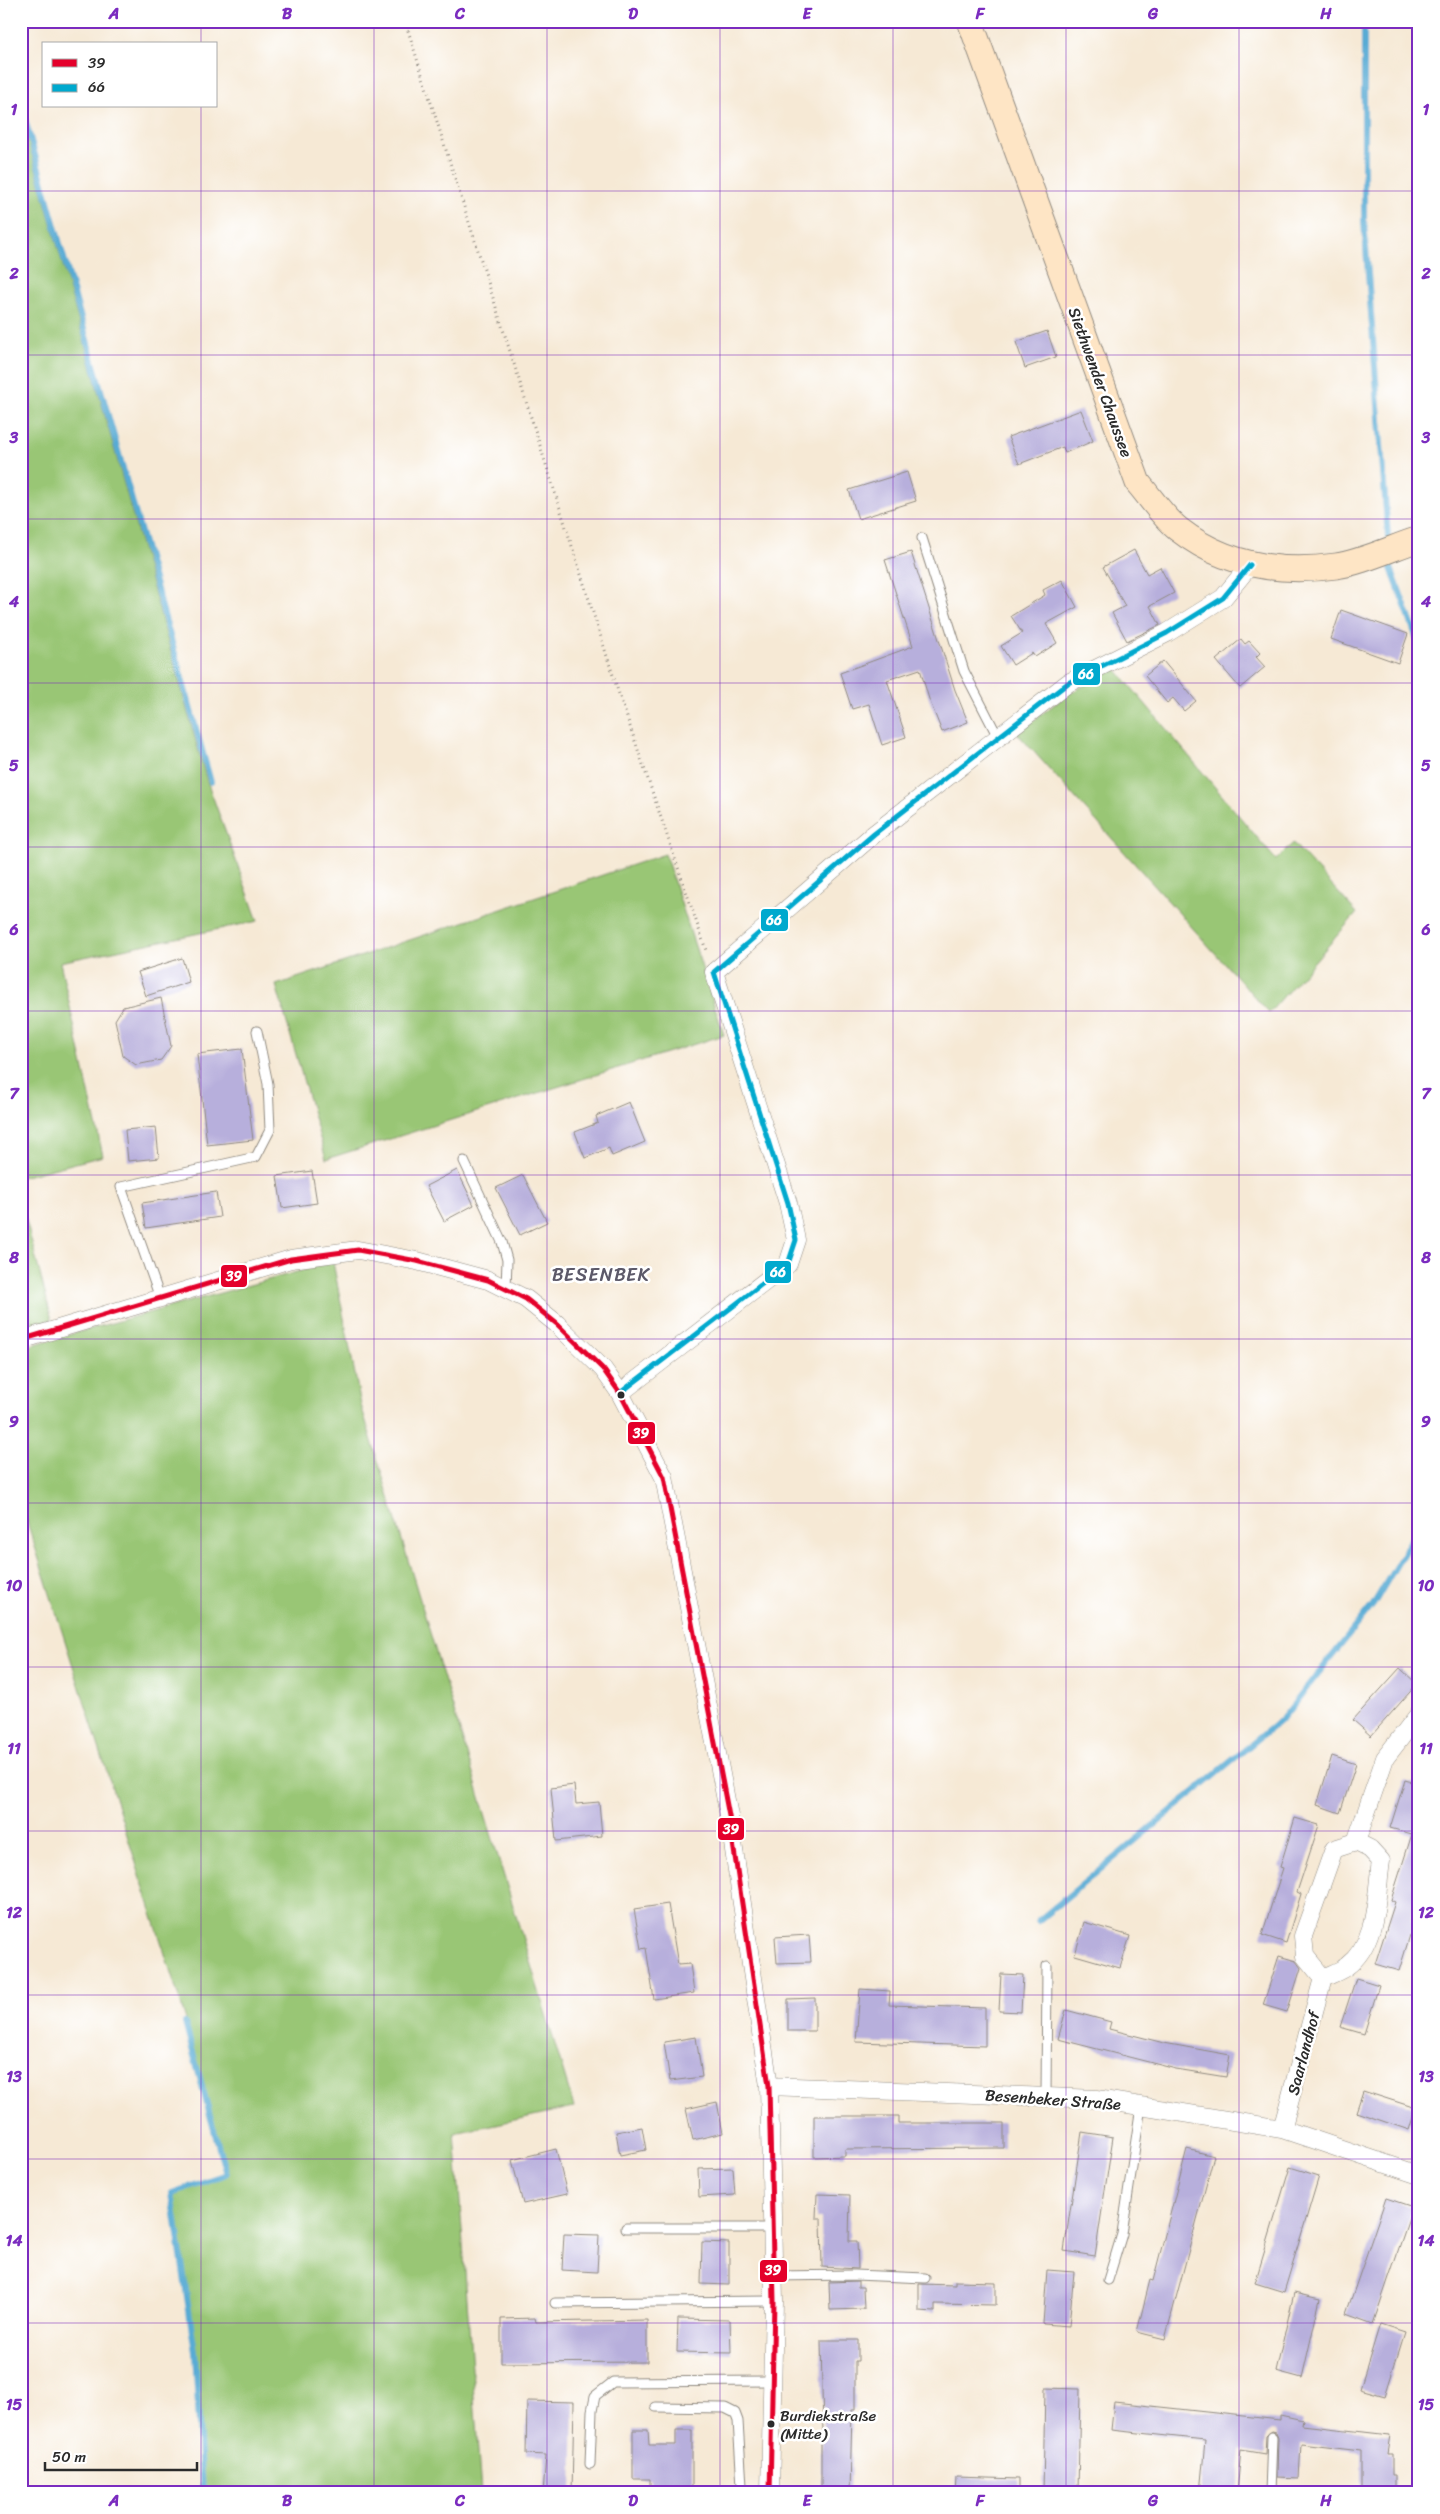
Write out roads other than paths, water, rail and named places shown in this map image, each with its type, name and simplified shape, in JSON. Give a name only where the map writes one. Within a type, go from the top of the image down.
[{"type":"main road","name":"Siethwender Chaussee","points":[[970,21],[1138,483],[1177,528],[1220,555],[1250,565],[1281,569],[1337,566],[1419,539]]},
{"type":"street","points":[[620,1393],[788,1264],[796,1240],[788,1203],[714,972],[874,834],[1068,683],[1167,633],[1223,598],[1250,565]]},
{"type":"street","points":[[21,1340],[291,1259],[358,1250],[426,1263],[488,1280],[526,1299],[557,1324],[603,1369],[620,1393],[664,1477],[729,1816],[768,2086],[774,2301],[770,2493]]},
{"type":"street","points":[[1356,1842],[1385,1758],[1419,1714]]},
{"type":"street","points":[[1356,1842],[1370,1849],[1381,1861],[1372,1927],[1361,1952],[1347,1966],[1323,1978],[1305,1956],[1303,1936],[1334,1849],[1356,1842]]},
{"type":"street","name":"Saarlandhof","points":[[1282,2129],[1323,1978]]},
{"type":"street","name":"Besenbeker Straße","points":[[768,2086],[1097,2099],[1282,2129],[1419,2175]]},
{"type":"lane","points":[[922,538],[964,671],[998,737]]},
{"type":"lane","points":[[160,1298],[121,1187],[256,1157],[270,1130],[268,1084],[257,1031]]},
{"type":"lane","points":[[464,1161],[502,1242],[507,1260],[506,1289]]},
{"type":"lane","points":[[1046,2097],[1047,1966]]},
{"type":"lane","points":[[1108,2280],[1122,2234],[1141,2106]]},
{"type":"lane","points":[[626,2228],[771,2228]]},
{"type":"lane","points":[[773,2276],[855,2275],[925,2278]]},
{"type":"lane","points":[[555,2303],[774,2301]]},
{"type":"lane","points":[[590,2464],[592,2411],[595,2396],[603,2387],[613,2382],[772,2381]]},
{"type":"lane","points":[[656,2407],[725,2408],[735,2413],[738,2421],[742,2486],[746,2493]]},
{"type":"lane","points":[[1270,2493],[1272,2437]]},
{"type":"waterway","points":[[1364,21],[1364,221],[1388,537]]},
{"type":"waterway","points":[[21,105],[211,782]]},
{"type":"waterway","points":[[1391,568],[1419,644]]},
{"type":"waterway","points":[[1038,1921],[1282,1719],[1373,1605],[1419,1527]]},
{"type":"waterway","points":[[185,2023],[226,2174],[172,2193],[195,2352],[203,2493]]},
{"type":"place","name":"Burdiekstraße (Mitte)","points":[[771,2424]]},
{"type":"district","name":"BESENBEK","points":[[601,1274]]}]
